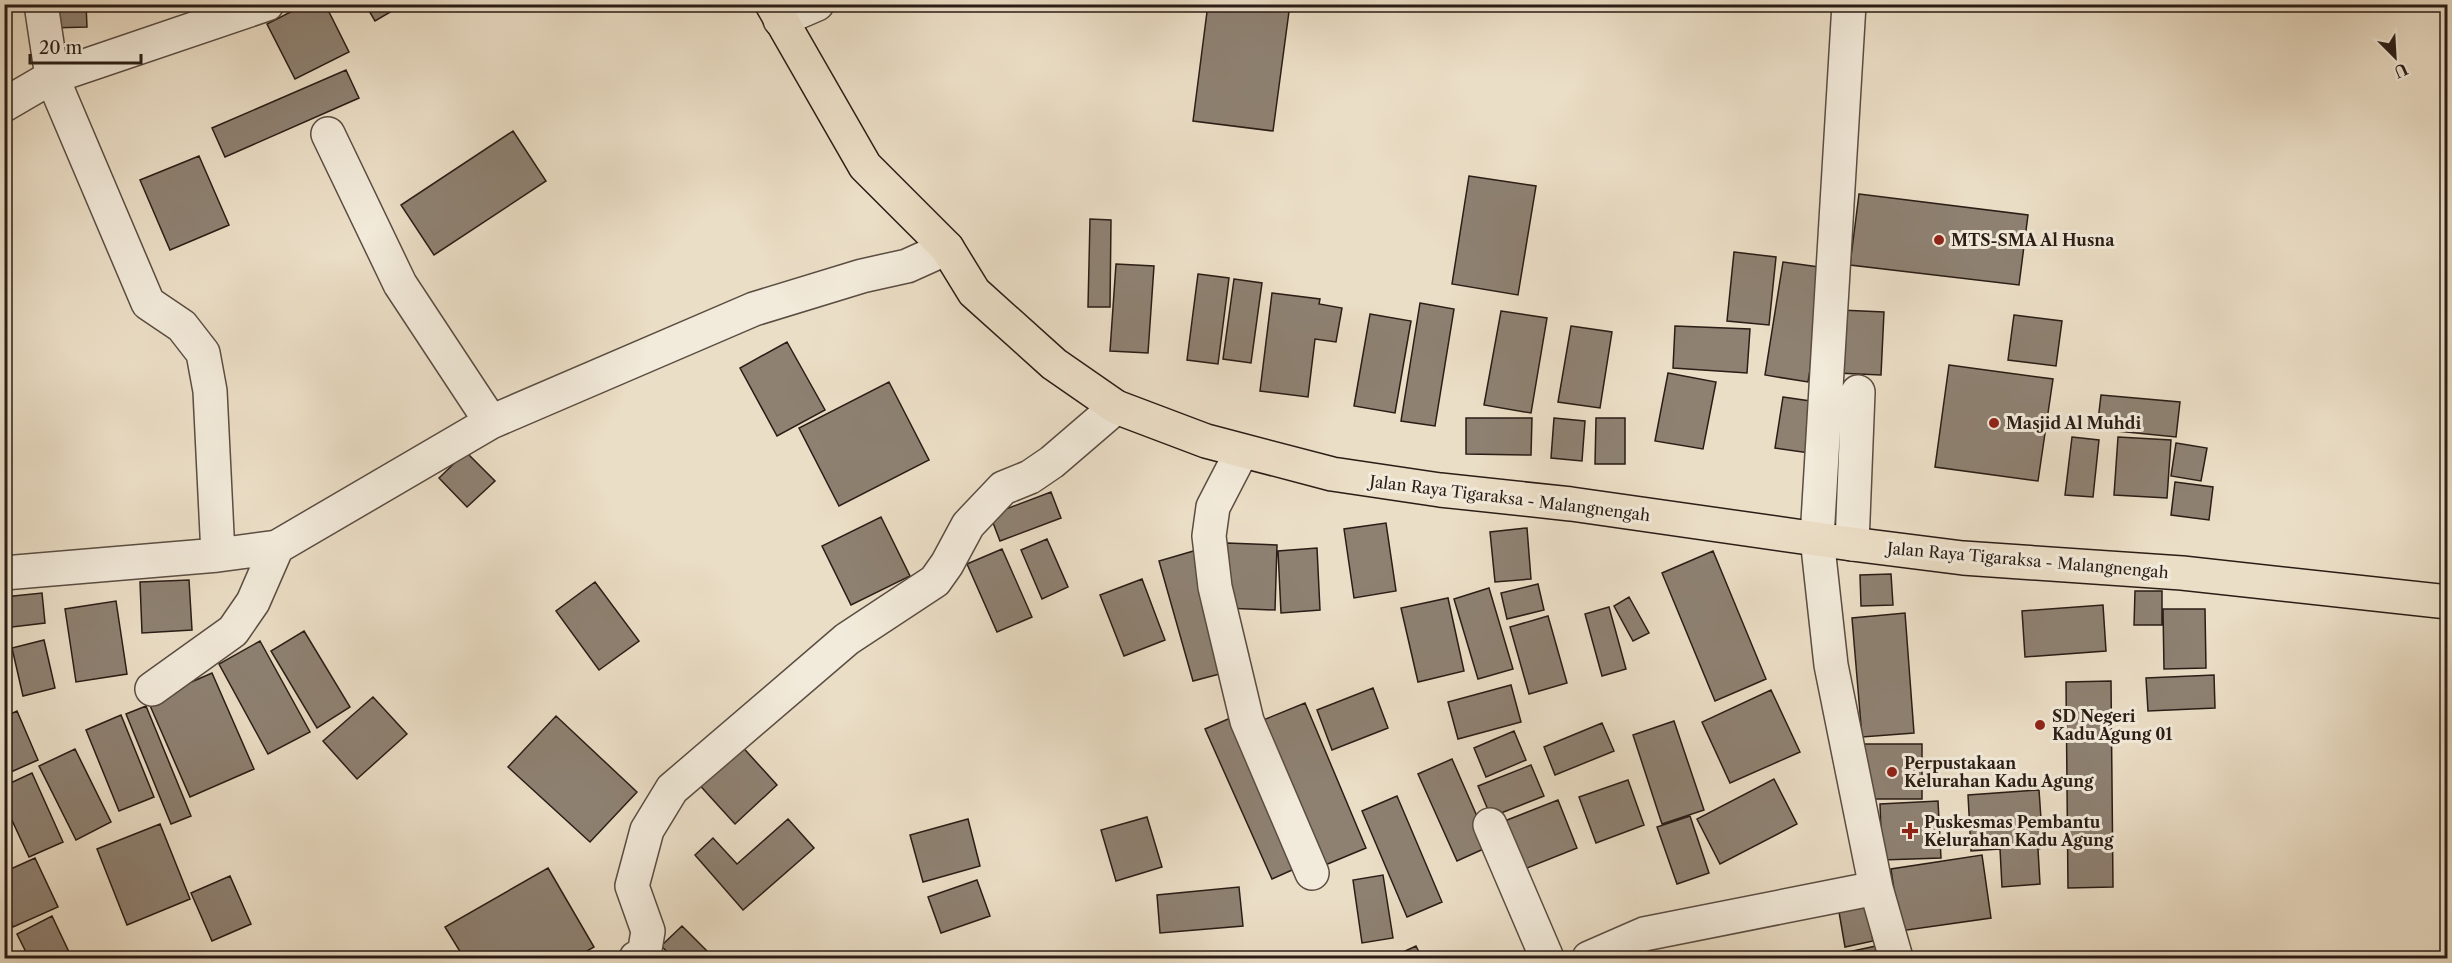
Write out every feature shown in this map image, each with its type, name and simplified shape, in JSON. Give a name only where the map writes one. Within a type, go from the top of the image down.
[{"type":"main road","name":"Jalan Raya Tigaraksa - Malangnengah","points":[[776,12],[865,166],[947,248],[974,292],[1054,364],[1116,407],[1206,441],[1332,474],[1852,544],[1963,558],[2182,573],[2448,602]]},
{"type":"street","points":[[41,4],[52,77],[148,303],[182,326],[204,353],[210,392],[218,555]]},
{"type":"street","points":[[4,105],[52,77],[267,4]]},
{"type":"street","points":[[776,12],[817,4]]},
{"type":"street","points":[[1849,4],[1817,538],[1831,665],[1876,888],[1896,958]]},
{"type":"street","points":[[328,134],[400,284],[491,422]]},
{"type":"street","points":[[4,573],[218,555],[277,547],[491,422],[754,309],[862,276],[907,266],[947,248]]},
{"type":"street","points":[[1852,544],[1858,392]]},
{"type":"street","points":[[636,958],[644,955],[648,932],[632,886],[647,830],[672,789],[848,639],[935,580],[947,564],[968,525],[1003,488],[1030,477],[1052,462],[1116,407]]},
{"type":"street","points":[[1242,451],[1213,507],[1209,536],[1215,587],[1248,721],[1312,873]]},
{"type":"street","points":[[152,689],[233,631],[253,602],[277,547]]},
{"type":"street","points":[[1490,825],[1547,958]]},
{"type":"street","points":[[1589,958],[1644,934],[1876,888]]},
{"type":"building","points":[[49,4],[86,4],[87,27],[50,28]]},
{"type":"building","points":[[306,4],[325,4],[349,52],[295,79],[267,24]]},
{"type":"building","points":[[365,4],[404,4],[375,21]]},
{"type":"building","points":[[1208,4],[1290,4],[1273,131],[1193,121]]},
{"type":"building","points":[[346,70],[359,98],[225,157],[212,128]]},
{"type":"building","points":[[513,131],[546,181],[434,255],[401,205]]},
{"type":"building","points":[[199,156],[229,225],[170,250],[140,180]]},
{"type":"building","points":[[1469,176],[1536,186],[1518,295],[1452,284]]},
{"type":"building","name":"MTS-SMA Al Husna","points":[[1859,194],[2028,215],[2019,285],[1850,265]]},
{"type":"building","points":[[1090,219],[1111,220],[1110,307],[1088,307]]},
{"type":"building","points":[[1734,252],[1776,257],[1769,325],[1727,321]]},
{"type":"building","points":[[1783,262],[1826,268],[1808,382],[1765,375]]},
{"type":"building","points":[[1116,264],[1154,266],[1148,353],[1110,351]]},
{"type":"building","points":[[1198,274],[1229,278],[1218,364],[1187,360]]},
{"type":"building","points":[[1234,279],[1262,283],[1251,363],[1223,359]]},
{"type":"building","points":[[1272,293],[1320,299],[1319,304],[1342,308],[1336,342],[1315,339],[1308,397],[1260,391]]},
{"type":"building","points":[[1420,303],[1454,309],[1435,426],[1401,421]]},
{"type":"building","points":[[1840,310],[1884,312],[1881,375],[1837,373]]},
{"type":"building","points":[[1501,311],[1547,318],[1531,413],[1484,405]]},
{"type":"building","points":[[1370,314],[1411,321],[1395,413],[1354,406]]},
{"type":"building","points":[[2014,315],[2062,321],[2056,366],[2008,360]]},
{"type":"building","points":[[1571,326],[1612,332],[1600,408],[1558,402]]},
{"type":"building","points":[[1675,326],[1750,329],[1747,373],[1673,368]]},
{"type":"building","points":[[787,342],[825,410],[777,436],[740,368]]},
{"type":"building","name":"Masjid Al Muhdi","points":[[1949,365],[2053,379],[2038,481],[1935,467]]},
{"type":"building","points":[[1668,373],[1716,382],[1703,449],[1655,441]]},
{"type":"building","points":[[889,382],[929,460],[839,506],[799,428]]},
{"type":"building","points":[[2101,395],[2180,402],[2176,437],[2097,429]]},
{"type":"building","points":[[1783,397],[1824,403],[1816,454],[1775,448]]},
{"type":"building","points":[[1466,418],[1532,418],[1531,455],[1466,454]]},
{"type":"building","points":[[1554,418],[1585,421],[1582,461],[1551,458]]},
{"type":"building","points":[[1596,418],[1625,418],[1625,464],[1595,464]]},
{"type":"building","points":[[2072,437],[2099,440],[2093,497],[2065,495]]},
{"type":"building","points":[[2118,437],[2171,440],[2167,498],[2114,495]]},
{"type":"building","points":[[2176,443],[2207,448],[2201,481],[2171,476]]},
{"type":"building","points":[[466,452],[495,481],[467,507],[439,478]]},
{"type":"building","points":[[2175,482],[2213,487],[2209,520],[2171,515]]},
{"type":"building","points":[[1051,492],[1061,518],[1000,541],[990,515]]},
{"type":"building","points":[[881,517],[910,576],[851,605],[822,546]]},
{"type":"building","points":[[1386,523],[1396,591],[1354,598],[1344,529]]},
{"type":"building","points":[[1527,528],[1531,579],[1495,582],[1490,532]]},
{"type":"building","points":[[1047,539],[1068,587],[1042,599],[1021,550]]},
{"type":"building","points":[[1227,543],[1277,545],[1275,610],[1224,608]]},
{"type":"building","points":[[1317,548],[1320,610],[1281,613],[1278,551]]},
{"type":"building","points":[[1002,549],[1032,617],[997,632],[967,564]]},
{"type":"building","points":[[1197,550],[1231,671],[1193,681],[1159,561]]},
{"type":"building","points":[[1713,551],[1766,679],[1715,701],[1662,573]]},
{"type":"building","points":[[1891,574],[1893,605],[1861,606],[1860,575]]},
{"type":"building","points":[[1142,579],[1165,640],[1124,656],[1100,595]]},
{"type":"building","points":[[189,580],[192,630],[142,633],[140,582]]},
{"type":"building","points":[[595,582],[639,641],[599,670],[556,611]]},
{"type":"building","points":[[1538,584],[1544,610],[1507,619],[1501,593]]},
{"type":"building","points":[[1489,588],[1513,669],[1478,679],[1454,599]]},
{"type":"building","points":[[2135,591],[2162,591],[2162,625],[2134,625]]},
{"type":"building","points":[[42,593],[45,623],[4,628],[4,597]]},
{"type":"building","points":[[1629,597],[1649,633],[1633,641],[1614,606]]},
{"type":"building","points":[[1448,598],[1464,671],[1418,682],[1401,608]]},
{"type":"building","points":[[116,601],[127,674],[76,682],[65,609]]},
{"type":"building","points":[[2103,605],[2106,651],[2025,657],[2022,611]]},
{"type":"building","points":[[1609,607],[1626,669],[1602,676],[1585,614]]},
{"type":"building","points":[[2163,609],[2205,609],[2206,668],[2164,669]]},
{"type":"building","points":[[1905,613],[1914,733],[1862,737],[1852,618]]},
{"type":"building","points":[[1548,616],[1567,683],[1529,694],[1510,627]]},
{"type":"building","points":[[304,631],[350,707],[317,728],[271,651]]},
{"type":"building","points":[[44,640],[55,688],[23,696],[12,648]]},
{"type":"building","points":[[260,641],[310,732],[268,754],[219,664]]},
{"type":"building","points":[[4,650],[10,699],[4,700]]},
{"type":"building","points":[[212,673],[254,769],[190,797],[148,701]]},
{"type":"building","points":[[2214,675],[2215,708],[2148,711],[2146,678]]},
{"type":"building","points":[[2111,681],[2113,887],[2068,888],[2066,682]]},
{"type":"building","points":[[1511,685],[1521,722],[1458,739],[1448,702]]},
{"type":"building","points":[[1373,688],[1388,728],[1332,750],[1317,710]]},
{"type":"building","points":[[1771,690],[1800,752],[1730,783],[1702,722]]},
{"type":"building","points":[[373,697],[407,734],[357,779],[323,741]]},
{"type":"building","points":[[1305,703],[1366,848],[1318,868],[1256,723]]},
{"type":"building","points":[[146,706],[191,816],[171,824],[126,714]]},
{"type":"building","points":[[17,711],[38,760],[4,775],[4,717]]},
{"type":"building","points":[[121,715],[154,797],[119,811],[86,730]]},
{"type":"building","points":[[556,716],[637,792],[590,842],[508,767]]},
{"type":"building","points":[[1235,716],[1301,866],[1272,879],[1205,729]]},
{"type":"building","points":[[1674,721],[1704,810],[1662,824],[1633,735]]},
{"type":"building","points":[[1602,723],[1614,751],[1555,775],[1544,747]]},
{"type":"building","points":[[1514,731],[1526,760],[1486,777],[1474,748]]},
{"type":"building","points":[[738,742],[777,785],[735,824],[695,780]]},
{"type":"building","name":"Perpustakaan Kelurahan Kadu Agung","points":[[1861,744],[1922,744],[1922,799],[1861,799]]},
{"type":"building","points":[[75,749],[111,822],[76,840],[39,766]]},
{"type":"building","points":[[1452,759],[1490,846],[1457,861],[1418,774]]},
{"type":"building","points":[[1531,765],[1544,796],[1491,817],[1478,786]]},
{"type":"building","points":[[32,773],[63,842],[29,857],[4,803],[4,786]]},
{"type":"building","points":[[1774,779],[1797,824],[1720,864],[1697,819]]},
{"type":"building","points":[[1628,780],[1644,825],[1596,843],[1579,797]]},
{"type":"building","points":[[2039,790],[2043,848],[2038,849],[2040,884],[2002,887],[2000,849],[1971,851],[1968,795]]},
{"type":"building","points":[[1397,796],[1442,902],[1407,917],[1362,811]]},
{"type":"building","points":[[1558,800],[1577,848],[1522,870],[1502,822]]},
{"type":"building","name":"Puskesmas Pembantu Kelurahan Kadu Agung","points":[[1938,801],[1941,858],[1882,860],[1880,804]]},
{"type":"building","points":[[1690,816],[1709,873],[1677,884],[1657,827]]},
{"type":"building","points":[[1147,817],[1162,867],[1116,881],[1101,830]]},
{"type":"building","points":[[788,819],[814,848],[743,910],[695,855],[713,838],[737,864]]},
{"type":"building","points":[[968,819],[980,866],[923,882],[910,835]]},
{"type":"building","points":[[160,824],[190,899],[127,925],[97,849]]},
{"type":"building","points":[[1982,855],[1991,918],[1900,931],[1891,869]]},
{"type":"building","points":[[35,858],[58,907],[13,927],[4,907],[4,872]]},
{"type":"building","points":[[548,868],[594,947],[575,958],[464,958],[445,927]]},
{"type":"building","points":[[1383,875],[1393,938],[1362,943],[1353,880]]},
{"type":"building","points":[[230,876],[251,924],[212,941],[191,893]]},
{"type":"building","points":[[977,880],[990,916],[941,933],[928,897]]},
{"type":"building","points":[[1239,887],[1243,926],[1160,933],[1157,895]]},
{"type":"building","points":[[1867,907],[1873,941],[1845,947],[1839,912]]},
{"type":"building","points":[[52,916],[69,952],[56,958],[29,958],[17,934]]},
{"type":"building","points":[[682,926],[712,956],[710,958],[674,958],[661,946]]},
{"type":"building","points":[[1416,946],[1422,958],[1390,958]]},
{"type":"building","points":[[1876,946],[1878,958],[1825,958],[1825,957]]},
{"type":"place","name":"MTS-SMA Al Husna","points":[[1939,240]]},
{"type":"place","name":"Masjid Al Muhdi","points":[[1994,423]]},
{"type":"place","name":"SD Negeri Kadu Agung 01","points":[[2040,725]]},
{"type":"place","name":"Perpustakaan Kelurahan Kadu Agung","points":[[1892,772]]},
{"type":"place","name":"Puskesmas Pembantu Kelurahan Kadu Agung","points":[[1910,831]]}]
